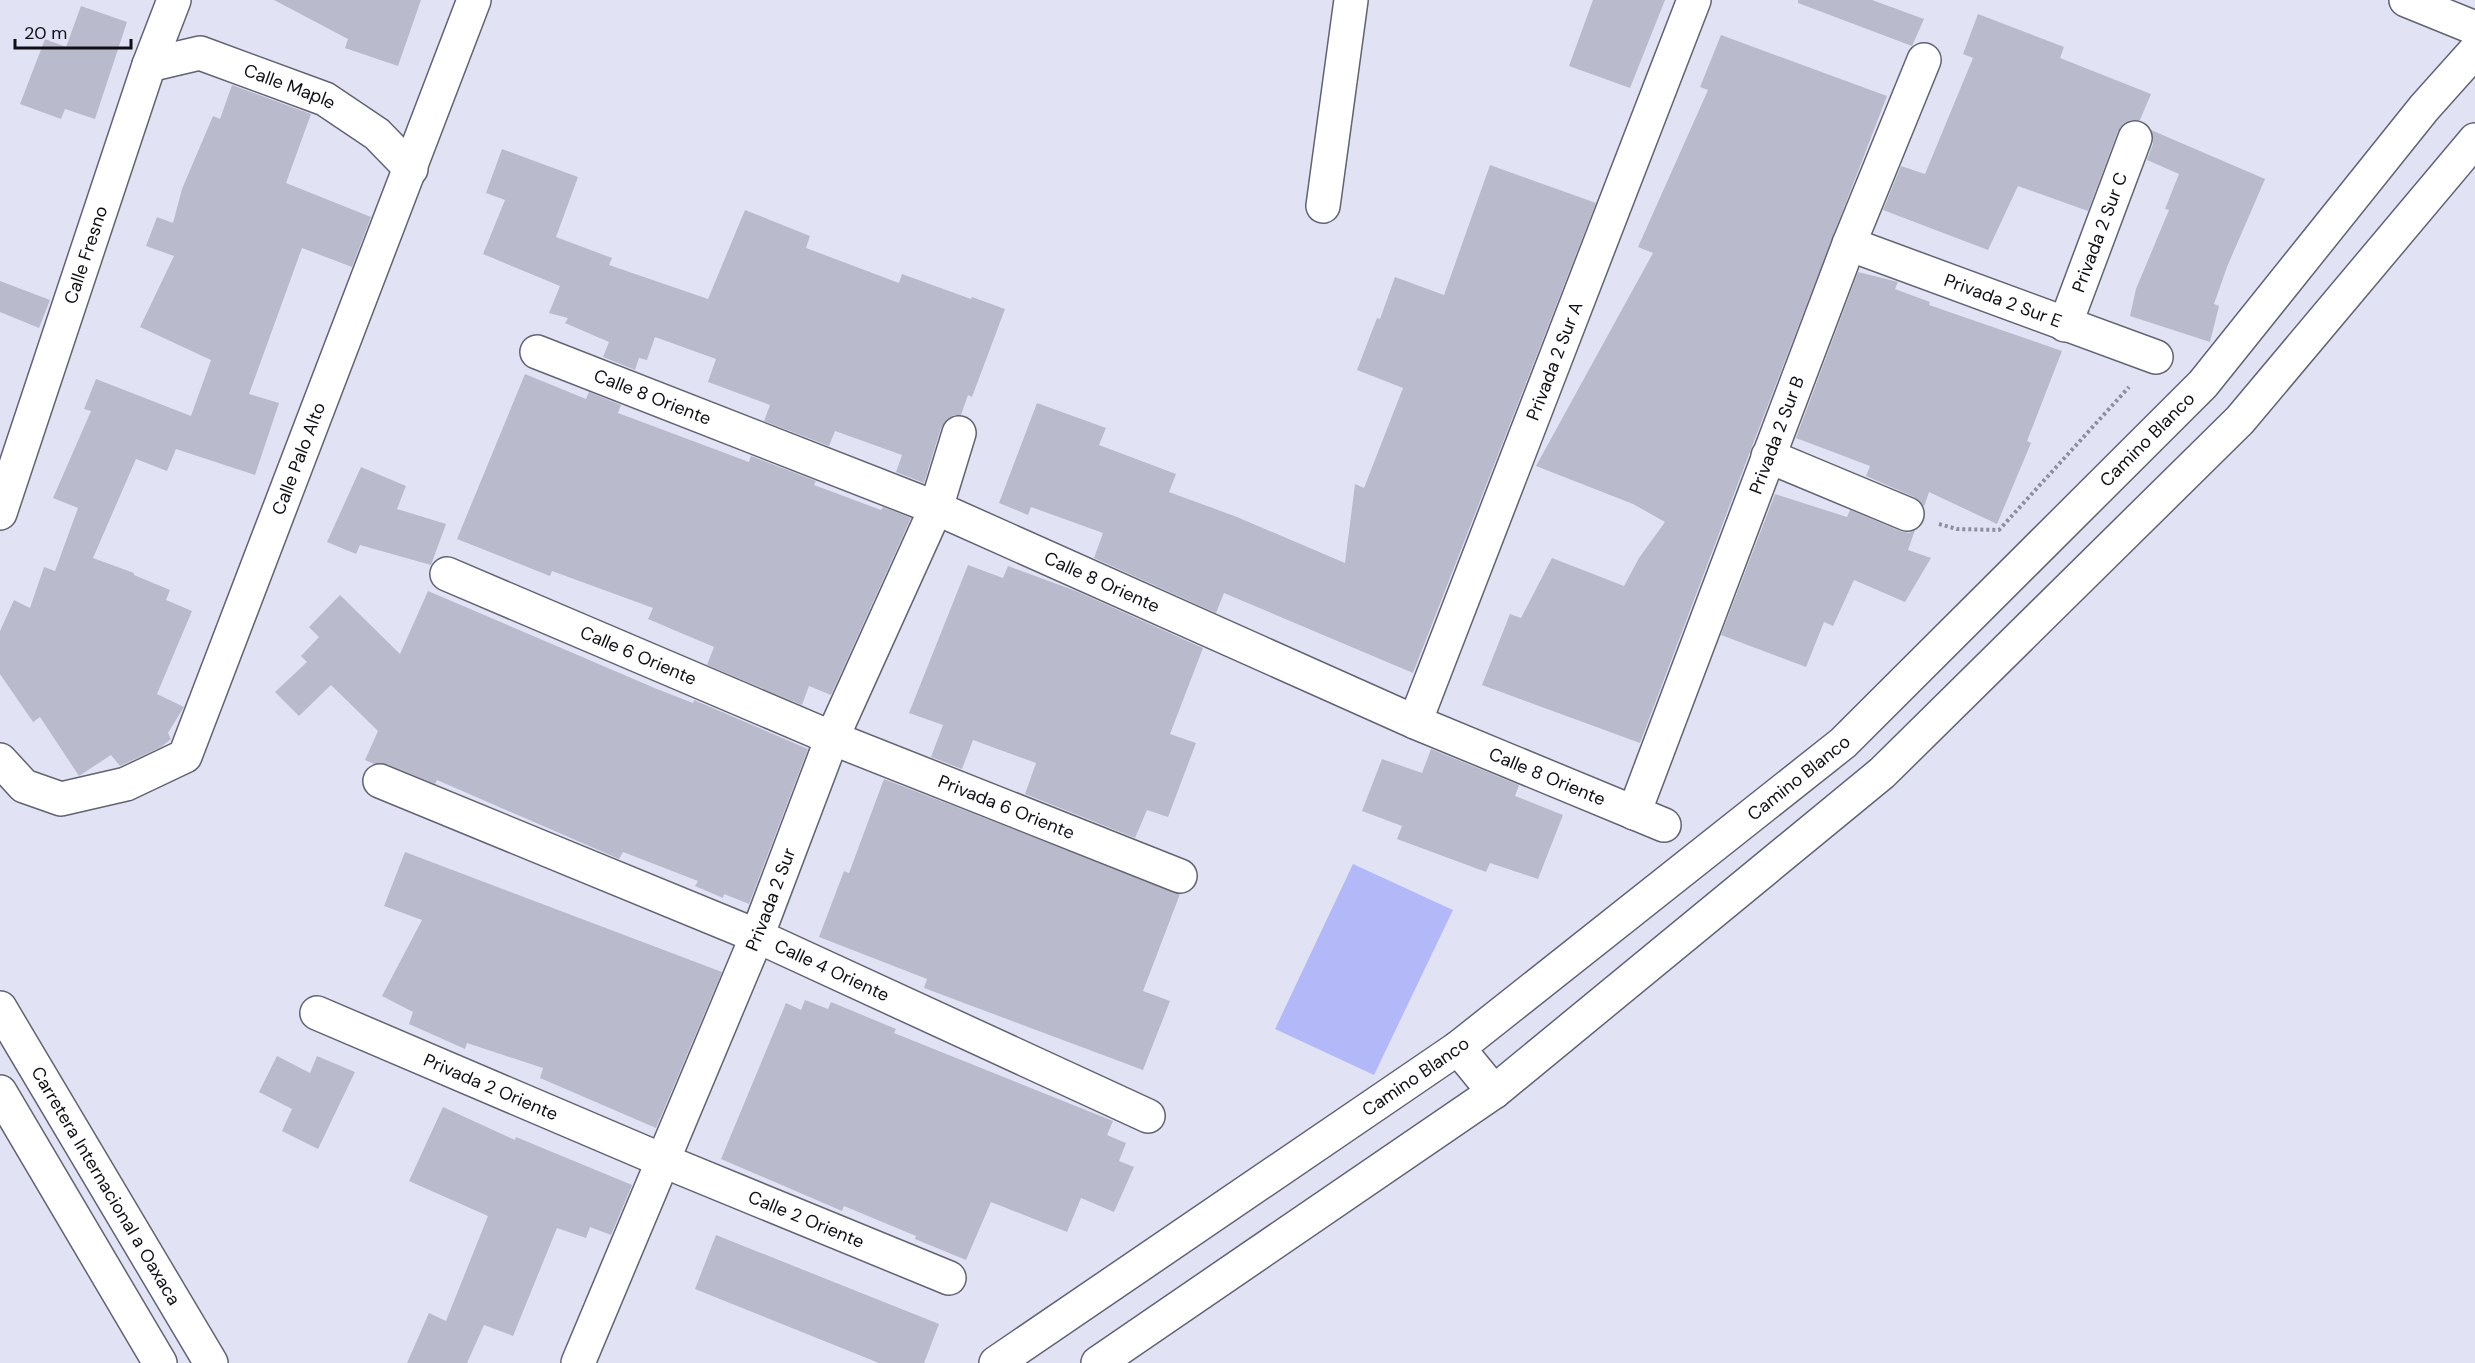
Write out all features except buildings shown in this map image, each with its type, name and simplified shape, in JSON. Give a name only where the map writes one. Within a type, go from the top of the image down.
[{"type":"street","name":"Calle Fresno","points":[[0,513],[149,65],[174,0]]},
{"type":"street","name":"Calle Palo Alto","points":[[0,760],[24,786],[61,799],[126,784],[185,756],[474,0]]},
{"type":"street","points":[[1323,206],[1351,0]]},
{"type":"street","name":"Privada 2 Sur A","points":[[1415,722],[1694,0]]},
{"type":"street","points":[[2406,0],[2475,28]]},
{"type":"street","name":"Camino Blanco","points":[[996,1363],[1458,1048],[1843,743],[2203,384],[2424,108],[2475,51]]},
{"type":"street","name":"Calle Maple","points":[[149,65],[200,53],[325,99],[376,134],[411,169]]},
{"type":"street","name":"Privada 2 Sur B","points":[[1634,813],[1849,244],[1924,60]]},
{"type":"street","name":"Privada 2 Sur C","points":[[2066,325],[2135,138]]},
{"type":"street","points":[[1098,1363],[1494,1092],[1882,773],[2240,420],[2475,141]]},
{"type":"street","name":"Privada 2 Sur E","points":[[1849,244],[2156,357]]},
{"type":"street","name":"Calle 8 Oriente","points":[[537,351],[936,508],[1415,722],[1664,825]]},
{"type":"street","points":[[2203,384],[2240,420]]},
{"type":"street","name":"Privada 2 Sur","points":[[578,1363],[757,936],[832,738],[936,508],[959,433]]},
{"type":"street","points":[[1768,456],[1907,514]]},
{"type":"street","name":"Calle 6 Oriente","points":[[447,574],[832,738]]},
{"type":"street","name":"Privada 6 Oriente","points":[[832,738],[1180,876]]},
{"type":"street","name":"Calle 4 Oriente","points":[[380,781],[757,936],[1148,1116]]},
{"type":"street","name":"Carretera Internacional a Oaxaca","points":[[0,1008],[211,1363]]},
{"type":"street","name":"Privada 2 Oriente","points":[[318,1013],[664,1161]]},
{"type":"street","points":[[1458,1048],[1494,1092]]},
{"type":"street","points":[[0,1092],[160,1363]]},
{"type":"street","name":"Calle 2 Oriente","points":[[664,1161],[949,1278]]},
{"type":"path","points":[[1907,514],[1956,529],[1999,530],[2156,357]]},
{"type":"shaded area","points":[[1353,864],[1453,910],[1374,1075],[1275,1029]]}]
